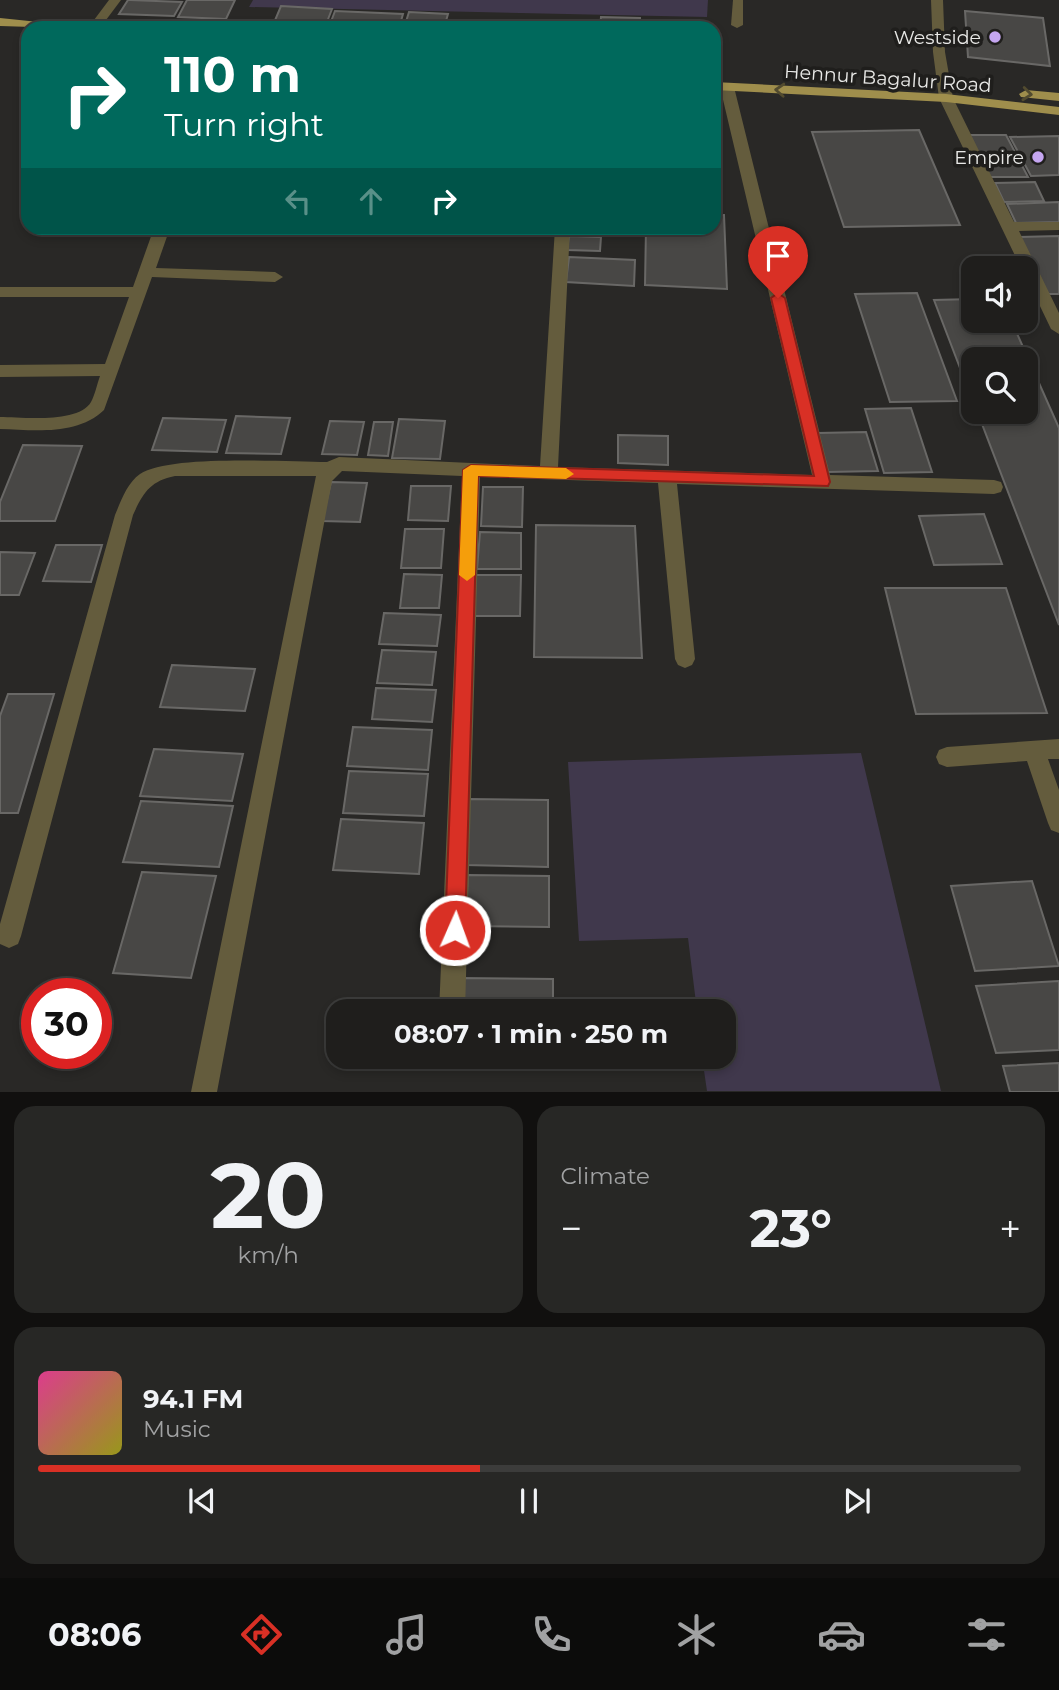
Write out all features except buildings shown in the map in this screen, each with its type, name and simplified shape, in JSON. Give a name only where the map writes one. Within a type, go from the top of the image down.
[{"type":"main road","points":[[0,22],[21,24]]},
{"type":"main road","name":"Hennur Bagalur Road","points":[[721,74],[944,92],[1059,111]]},
{"type":"main road","name":"Hennur Bagalur Road","points":[[721,87],[1059,97]]},
{"type":"street","points":[[99,21],[115,0]]},
{"type":"street","points":[[937,0],[944,92],[1059,329]]},
{"type":"street","points":[[721,87],[823,482]]},
{"type":"street","points":[[1010,227],[1059,226]]},
{"type":"street","points":[[0,423],[75,422],[92,415],[98,406],[159,235]]},
{"type":"street","points":[[549,473],[562,235]]},
{"type":"street","points":[[144,272],[275,277]]},
{"type":"street","points":[[0,292],[137,292]]},
{"type":"street","points":[[0,371],[110,370]]},
{"type":"street","points":[[204,1091],[323,480],[330,469],[339,464],[994,487]]},
{"type":"street","points":[[9,936],[124,515],[136,487],[152,474],[175,469],[330,469]]},
{"type":"street","points":[[452,999],[471,470]]},
{"type":"street","points":[[667,477],[685,659]]},
{"type":"street","points":[[947,757],[1059,749]]},
{"type":"street","points":[[1034,750],[1059,823]]},
{"type":"lane","points":[[737,24],[738,0]]},
{"type":"shaded area","points":[[253,0],[708,0],[707,17],[249,7]]},
{"type":"shaded area","points":[[861,753],[941,1091],[707,1091],[704,1069],[736,1069],[736,999],[696,999],[688,938],[579,941],[568,762]]},
{"type":"slow traffic","points":[[467,575],[471,470],[566,474]]},
{"type":"place","name":"Westside","points":[[995,37]]},
{"type":"place","name":"Empire","points":[[1038,157]]},
{"type":"route","points":[[455,930],[471,470],[823,482],[778,298]]}]
